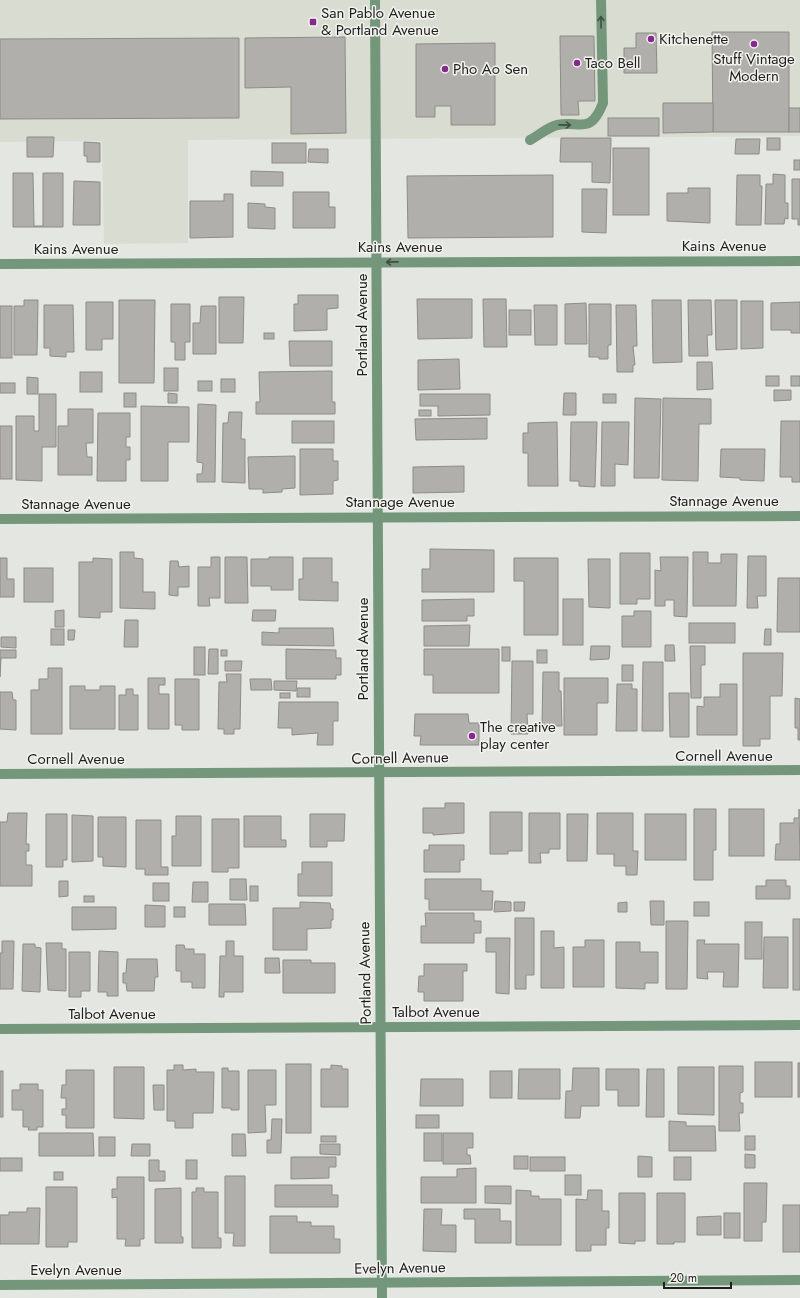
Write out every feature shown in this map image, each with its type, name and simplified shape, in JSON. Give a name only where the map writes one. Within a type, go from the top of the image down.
[{"type":"street","name":"Portland Avenue","points":[[375,0],[382,1298]]},
{"type":"street","points":[[530,140],[557,125],[583,125],[591,122],[599,113],[602,103],[601,0]]},
{"type":"street","name":"Kains Avenue","points":[[0,264],[800,261]]},
{"type":"street","name":"Stannage Avenue","points":[[0,519],[800,516]]},
{"type":"street","name":"Cornell Avenue","points":[[0,774],[800,770]]},
{"type":"street","name":"Talbot Avenue","points":[[0,1029],[800,1025]]},
{"type":"street","name":"Evelyn Avenue","points":[[0,1285],[800,1280]]},
{"type":"shaded area","points":[[0,0],[800,0],[800,136],[188,140],[188,243],[104,244],[102,141],[0,142]]},
{"type":"building","points":[[712,32],[789,32],[789,132],[713,132]]},
{"type":"building","points":[[636,33],[656,33],[657,73],[624,73],[624,48],[636,48]]},
{"type":"building","points":[[560,36],[594,36],[595,101],[578,101],[579,115],[561,115]]},
{"type":"building","points":[[345,37],[346,133],[291,134],[291,87],[245,88],[245,38]]},
{"type":"building","points":[[239,38],[239,118],[0,119],[0,39]]},
{"type":"building","points":[[495,43],[495,125],[451,125],[451,106],[435,106],[435,117],[416,117],[416,44]]},
{"type":"building","points":[[663,103],[713,103],[713,132],[663,133]]},
{"type":"building","points":[[789,108],[800,108],[800,132],[789,132]]},
{"type":"building","points":[[608,118],[659,118],[659,136],[608,136]]},
{"type":"building","points":[[27,137],[54,137],[53,157],[27,157]]},
{"type":"building","points":[[561,138],[611,138],[610,183],[592,182],[592,162],[560,162]]},
{"type":"building","points":[[767,138],[780,138],[780,150],[767,150]]},
{"type":"building","points":[[736,139],[760,139],[759,154],[735,154]]},
{"type":"building","points":[[84,142],[100,143],[100,162],[87,162],[87,156],[84,156]]},
{"type":"building","points":[[272,143],[306,143],[306,163],[272,163]]},
{"type":"building","points":[[613,148],[649,148],[649,215],[613,215]]},
{"type":"building","points":[[309,149],[328,149],[328,163],[308,162]]},
{"type":"building","points":[[794,160],[800,160],[800,170],[794,170]]},
{"type":"building","points":[[251,171],[283,172],[283,186],[251,186]]},
{"type":"building","points":[[13,173],[33,173],[34,226],[43,226],[43,173],[63,173],[63,227],[13,227]]},
{"type":"building","points":[[773,174],[785,175],[785,203],[788,203],[788,219],[785,218],[784,224],[765,224],[766,184],[773,184]]},
{"type":"building","points":[[553,175],[553,237],[408,238],[407,176]]},
{"type":"building","points":[[737,175],[760,175],[760,186],[762,186],[761,225],[736,225]]},
{"type":"building","points":[[792,179],[800,179],[800,225],[798,225],[798,219],[792,219]]},
{"type":"building","points":[[74,181],[100,182],[100,225],[73,225]]},
{"type":"building","points":[[688,188],[710,188],[710,223],[667,221],[667,193],[688,193]]},
{"type":"building","points":[[582,189],[607,189],[606,233],[582,232]]},
{"type":"building","points":[[293,192],[329,192],[329,207],[335,207],[335,228],[293,228]]},
{"type":"building","points":[[224,194],[233,194],[233,237],[190,238],[190,201],[224,201]]},
{"type":"building","points":[[248,203],[265,204],[265,207],[275,208],[275,229],[248,228]]},
{"type":"building","points":[[298,295],[338,295],[338,308],[327,309],[327,330],[294,331],[294,304],[298,304]]},
{"type":"building","points":[[219,297],[244,297],[243,343],[219,343]]},
{"type":"building","points":[[417,299],[472,299],[472,338],[418,339]]},
{"type":"building","points":[[483,299],[506,299],[507,347],[484,347]]},
{"type":"building","points":[[24,300],[38,300],[37,355],[14,355],[14,306],[24,306]]},
{"type":"building","points":[[119,300],[155,300],[154,383],[119,383]]},
{"type":"building","points":[[652,300],[681,300],[682,362],[653,363]]},
{"type":"building","points":[[688,300],[711,300],[712,335],[707,335],[708,356],[689,356]]},
{"type":"building","points":[[715,300],[737,300],[737,349],[716,350]]},
{"type":"building","points":[[741,301],[763,301],[763,348],[741,349]]},
{"type":"building","points":[[86,302],[113,302],[113,339],[102,339],[102,350],[86,350]]},
{"type":"building","points":[[800,302],[800,333],[791,333],[791,330],[771,330],[771,303]]},
{"type":"building","points":[[586,303],[587,344],[565,344],[565,304]]},
{"type":"building","points":[[171,304],[190,304],[190,342],[185,342],[185,360],[175,360],[175,342],[171,342]]},
{"type":"building","points":[[589,304],[611,304],[611,345],[608,345],[608,359],[589,357]]},
{"type":"building","points":[[44,305],[73,305],[74,352],[66,352],[66,357],[50,356],[50,348],[44,348]]},
{"type":"building","points":[[534,305],[557,305],[557,345],[535,345]]},
{"type":"building","points":[[616,305],[636,305],[637,346],[633,346],[635,365],[633,365],[633,372],[617,372]]},
{"type":"building","points":[[0,306],[12,306],[12,358],[0,358]]},
{"type":"building","points":[[201,306],[216,306],[216,354],[193,354],[193,323],[200,323]]},
{"type":"building","points":[[509,310],[531,310],[531,335],[509,335]]},
{"type":"building","points":[[264,333],[274,333],[274,339],[264,339]]},
{"type":"building","points":[[289,341],[332,341],[332,366],[290,366]]},
{"type":"building","points":[[459,359],[460,389],[418,390],[418,360]]},
{"type":"building","points":[[697,362],[712,362],[713,389],[697,390]]},
{"type":"building","points":[[164,368],[178,368],[178,391],[164,391]]},
{"type":"building","points":[[332,371],[332,402],[335,402],[335,414],[256,414],[256,402],[260,402],[259,372]]},
{"type":"building","points":[[80,372],[102,372],[102,392],[80,392]]},
{"type":"building","points":[[766,376],[779,376],[779,386],[766,386]]},
{"type":"building","points":[[791,376],[800,376],[800,386],[791,386]]},
{"type":"building","points":[[27,377],[38,378],[38,394],[27,394]]},
{"type":"building","points":[[221,379],[235,379],[235,392],[221,392]]},
{"type":"building","points":[[198,381],[212,381],[212,391],[198,391]]},
{"type":"building","points":[[0,383],[15,383],[15,393],[0,393]]},
{"type":"building","points":[[774,390],[791,390],[791,400],[774,401]]},
{"type":"building","points":[[124,393],[136,393],[136,407],[124,407]]},
{"type":"building","points":[[168,393],[177,394],[177,403],[168,403]]},
{"type":"building","points":[[564,393],[576,393],[576,415],[563,415]]},
{"type":"building","points":[[39,394],[56,394],[56,447],[42,447],[42,481],[16,480],[16,416],[34,416],[34,431],[39,431]]},
{"type":"building","points":[[420,394],[490,394],[490,415],[438,416],[438,406],[420,406]]},
{"type":"building","points":[[603,394],[616,394],[616,403],[603,403]]},
{"type":"building","points":[[635,398],[661,399],[659,478],[634,478]]},
{"type":"building","points":[[663,398],[711,399],[711,424],[699,424],[698,481],[662,480]]},
{"type":"building","points":[[198,404],[216,405],[215,482],[197,482],[197,474],[202,474],[203,463],[197,462]]},
{"type":"building","points":[[141,406],[189,407],[189,442],[168,442],[168,481],[141,481]]},
{"type":"building","points":[[68,409],[93,409],[93,443],[86,443],[87,457],[92,457],[92,475],[58,475],[58,426],[68,426]]},
{"type":"building","points":[[419,410],[431,410],[431,416],[419,416]]},
{"type":"building","points":[[229,412],[242,412],[241,439],[245,439],[245,483],[222,482],[223,423],[228,423]]},
{"type":"building","points":[[98,413],[130,413],[130,437],[126,437],[126,447],[130,447],[130,460],[126,460],[126,481],[97,481]]},
{"type":"building","points":[[487,418],[487,439],[416,440],[415,419]]},
{"type":"building","points":[[292,421],[334,421],[334,443],[292,443]]},
{"type":"building","points":[[781,421],[800,421],[800,482],[792,482],[792,477],[780,477]]},
{"type":"building","points":[[557,422],[558,486],[528,486],[528,453],[523,453],[523,433],[528,433],[528,423]]},
{"type":"building","points":[[571,422],[597,422],[595,487],[579,486],[579,481],[570,481]]},
{"type":"building","points":[[602,422],[629,422],[628,465],[615,464],[615,486],[601,486]]},
{"type":"building","points":[[0,426],[12,426],[12,479],[0,479]]},
{"type":"building","points":[[300,449],[333,449],[333,461],[338,461],[338,480],[333,481],[333,494],[300,495]]},
{"type":"building","points":[[721,449],[765,449],[764,481],[720,477]]},
{"type":"building","points":[[295,456],[295,488],[282,489],[282,492],[263,493],[263,489],[249,489],[248,457]]},
{"type":"building","points":[[464,466],[464,492],[413,493],[413,467]]},
{"type":"building","points":[[430,549],[494,550],[494,592],[422,592],[422,569],[430,569]]},
{"type":"building","points":[[120,552],[134,552],[134,558],[143,559],[143,592],[155,592],[155,609],[120,608]]},
{"type":"building","points":[[693,552],[708,552],[708,563],[721,563],[721,554],[737,554],[736,606],[693,606]]},
{"type":"building","points":[[620,553],[650,553],[650,599],[637,599],[637,604],[620,604]]},
{"type":"building","points":[[748,556],[766,556],[766,596],[757,596],[758,608],[747,608]]},
{"type":"building","points":[[211,557],[220,557],[220,598],[209,598],[210,606],[198,606],[198,567],[211,567]]},
{"type":"building","points":[[225,557],[247,557],[248,603],[225,603]]},
{"type":"building","points":[[269,557],[293,557],[293,590],[271,590],[271,586],[251,586],[251,559],[269,559]]},
{"type":"building","points":[[660,557],[688,557],[687,617],[674,616],[674,600],[665,600],[665,606],[655,606],[655,570],[661,571]]},
{"type":"building","points":[[0,558],[7,558],[7,579],[14,579],[14,597],[0,597]]},
{"type":"building","points":[[93,558],[112,559],[112,612],[100,612],[100,618],[79,617],[79,562],[93,562]]},
{"type":"building","points":[[303,558],[332,558],[332,582],[338,582],[338,601],[299,600],[299,579],[303,579]]},
{"type":"building","points":[[514,558],[558,558],[558,635],[524,635],[524,581],[514,581]]},
{"type":"building","points":[[588,559],[610,559],[610,608],[589,607]]},
{"type":"building","points":[[170,561],[178,561],[179,567],[189,566],[189,587],[178,587],[178,596],[169,595]]},
{"type":"building","points":[[24,568],[53,568],[53,602],[24,602]]},
{"type":"building","points":[[778,578],[800,578],[800,632],[777,632]]},
{"type":"building","points":[[474,599],[474,616],[467,616],[467,621],[422,621],[422,600]]},
{"type":"building","points":[[563,599],[583,599],[583,645],[563,645]]},
{"type":"building","points":[[64,610],[64,627],[55,627],[55,611]]},
{"type":"building","points":[[253,610],[276,610],[275,621],[252,621]]},
{"type":"building","points":[[634,611],[651,611],[651,647],[622,647],[622,616],[634,616]]},
{"type":"building","points":[[125,620],[138,620],[138,647],[124,647]]},
{"type":"building","points":[[689,623],[735,623],[735,643],[689,643]]},
{"type":"building","points":[[470,625],[469,646],[424,646],[424,626]]},
{"type":"building","points":[[279,628],[333,628],[334,646],[262,645],[262,632],[279,633]]},
{"type":"building","points":[[51,629],[64,629],[64,645],[51,645]]},
{"type":"building","points":[[765,629],[771,629],[771,645],[764,645]]},
{"type":"building","points":[[68,630],[75,630],[74,640],[68,640]]},
{"type":"building","points":[[1,637],[16,637],[16,648],[1,647]]},
{"type":"building","points":[[665,645],[674,645],[675,661],[665,661]]},
{"type":"building","points":[[591,646],[610,646],[609,659],[590,660]]},
{"type":"building","points":[[690,646],[705,646],[705,665],[701,665],[701,698],[691,698]]},
{"type":"building","points":[[194,647],[205,647],[205,675],[194,675]]},
{"type":"building","points":[[502,647],[510,647],[510,661],[502,661]]},
{"type":"building","points":[[209,649],[218,649],[218,674],[208,674]]},
{"type":"building","points":[[286,649],[336,650],[336,658],[341,658],[341,675],[336,675],[336,679],[286,679]]},
{"type":"building","points":[[424,649],[499,649],[499,693],[433,693],[433,675],[424,675]]},
{"type":"building","points":[[0,650],[16,650],[16,658],[1,658],[0,677]]},
{"type":"building","points":[[221,650],[227,650],[227,656],[221,656]]},
{"type":"building","points":[[537,650],[547,650],[547,663],[537,663]]},
{"type":"building","points":[[743,653],[783,653],[782,696],[770,696],[770,739],[760,739],[760,746],[743,746]]},
{"type":"building","points":[[225,661],[242,661],[241,671],[225,671]]},
{"type":"building","points":[[512,661],[533,661],[533,714],[527,714],[528,734],[511,734]]},
{"type":"building","points":[[643,662],[663,662],[663,731],[642,731]]},
{"type":"building","points":[[622,665],[633,665],[633,681],[622,681]]},
{"type":"building","points":[[48,668],[62,668],[62,734],[31,734],[31,690],[39,690],[39,679],[48,679]]},
{"type":"building","points":[[543,672],[559,672],[562,726],[542,726]]},
{"type":"building","points":[[226,674],[241,674],[240,729],[234,729],[234,734],[224,734],[224,729],[218,729],[219,682],[227,682]]},
{"type":"building","points":[[148,678],[165,678],[165,685],[159,685],[159,694],[169,694],[169,729],[148,729]]},
{"type":"building","points":[[564,678],[608,678],[608,703],[597,703],[597,735],[564,735]]},
{"type":"building","points":[[175,679],[199,679],[199,730],[182,730],[182,725],[175,725]]},
{"type":"building","points":[[250,679],[271,679],[272,690],[251,690]]},
{"type":"building","points":[[274,681],[297,681],[296,691],[274,690]]},
{"type":"building","points":[[617,684],[632,684],[632,689],[637,689],[637,731],[616,731]]},
{"type":"building","points":[[720,684],[737,684],[737,735],[697,735],[697,706],[704,707],[704,697],[720,697]]},
{"type":"building","points":[[70,686],[85,686],[85,690],[100,690],[100,686],[115,686],[115,729],[70,729]]},
{"type":"building","points":[[297,688],[310,688],[310,697],[297,697]]},
{"type":"building","points":[[126,689],[133,689],[133,695],[138,695],[138,730],[119,730],[119,695],[126,695]]},
{"type":"building","points":[[0,692],[12,692],[13,700],[16,700],[16,730],[0,729]]},
{"type":"building","points":[[280,693],[290,693],[290,698],[280,698]]},
{"type":"building","points":[[669,693],[689,693],[689,737],[670,737]]},
{"type":"building","points":[[795,698],[800,699],[800,740],[798,740],[798,728],[795,728]]},
{"type":"building","points":[[279,702],[338,702],[338,721],[333,721],[333,745],[317,745],[318,733],[292,735],[292,728],[278,728]]},
{"type":"building","points":[[415,714],[468,714],[469,723],[479,723],[479,745],[420,745],[421,736],[414,736]]},
{"type":"building","points":[[445,803],[464,803],[464,833],[433,835],[433,833],[423,833],[423,808],[445,808]]},
{"type":"building","points":[[694,809],[716,809],[716,850],[713,850],[713,880],[694,880]]},
{"type":"building","points":[[729,809],[764,809],[764,856],[729,856]]},
{"type":"building","points":[[799,809],[800,860],[775,860],[776,844],[780,844],[780,823],[794,823],[794,818],[799,818]]},
{"type":"building","points":[[490,812],[522,812],[522,851],[508,851],[508,854],[490,854]]},
{"type":"building","points":[[8,813],[27,813],[26,844],[29,844],[29,851],[26,851],[26,865],[32,865],[32,886],[0,886],[0,822],[7,822]]},
{"type":"building","points":[[529,813],[560,813],[560,849],[549,849],[549,853],[540,853],[541,863],[529,863]]},
{"type":"building","points":[[597,813],[633,813],[633,851],[638,851],[637,875],[626,875],[626,866],[614,866],[614,854],[597,854]]},
{"type":"building","points":[[46,814],[67,814],[67,860],[63,860],[63,867],[46,867]]},
{"type":"building","points":[[310,814],[345,814],[344,841],[327,841],[327,847],[310,847]]},
{"type":"building","points":[[567,814],[588,814],[587,861],[567,861]]},
{"type":"building","points":[[645,814],[686,814],[686,860],[645,860]]},
{"type":"building","points":[[72,815],[93,816],[93,861],[72,862]]},
{"type":"building","points":[[176,816],[201,816],[201,866],[172,866],[172,836],[176,836]]},
{"type":"building","points":[[244,816],[281,816],[281,840],[286,840],[286,847],[244,847]]},
{"type":"building","points":[[98,817],[126,817],[126,867],[103,866],[103,857],[98,857]]},
{"type":"building","points":[[212,819],[239,819],[239,868],[228,868],[228,872],[212,872]]},
{"type":"building","points":[[136,820],[161,820],[161,867],[168,867],[168,875],[145,875],[145,869],[136,869]]},
{"type":"building","points":[[429,845],[464,845],[464,860],[460,860],[460,872],[424,872],[424,850],[429,850]]},
{"type":"building","points":[[302,862],[332,862],[332,896],[298,896],[298,874],[302,874]]},
{"type":"building","points":[[230,879],[246,879],[247,900],[230,900]]},
{"type":"building","points":[[425,879],[481,879],[481,891],[493,891],[492,910],[429,910],[429,899],[425,899]]},
{"type":"building","points":[[766,880],[786,880],[786,886],[790,886],[790,899],[756,899],[756,886],[766,886]]},
{"type":"building","points":[[59,881],[68,881],[68,896],[59,897]]},
{"type":"building","points":[[193,882],[208,882],[208,902],[192,902]]},
{"type":"building","points":[[153,883],[169,883],[169,901],[153,901]]},
{"type":"building","points":[[250,886],[258,886],[258,901],[250,901]]},
{"type":"building","points":[[84,896],[94,896],[94,902],[84,902]]},
{"type":"building","points":[[495,901],[511,902],[511,911],[494,912]]},
{"type":"building","points":[[650,901],[664,901],[664,925],[651,925]]},
{"type":"building","points":[[300,902],[330,903],[331,909],[333,909],[331,928],[307,929],[307,950],[273,950],[273,908],[300,908]]},
{"type":"building","points":[[514,902],[525,902],[524,911],[514,911]]},
{"type":"building","points":[[627,902],[627,912],[618,912],[618,903]]},
{"type":"building","points":[[694,902],[709,902],[709,916],[694,916]]},
{"type":"building","points":[[209,904],[245,904],[246,925],[209,925]]},
{"type":"building","points":[[145,905],[165,906],[165,927],[145,927]]},
{"type":"building","points":[[72,907],[116,907],[116,929],[72,930]]},
{"type":"building","points":[[174,907],[185,907],[185,917],[174,917]]},
{"type":"building","points":[[425,913],[474,913],[474,921],[481,921],[481,933],[474,933],[474,943],[421,943],[421,926],[426,926]]},
{"type":"building","points":[[515,918],[534,918],[534,975],[526,975],[526,989],[515,989]]},
{"type":"building","points":[[793,919],[800,919],[800,990],[793,990]]},
{"type":"building","points":[[666,921],[688,921],[687,989],[666,989]]},
{"type":"building","points":[[745,922],[762,922],[762,959],[745,959]]},
{"type":"building","points":[[541,931],[554,931],[554,948],[564,947],[564,988],[541,988]]},
{"type":"building","points":[[764,937],[788,937],[788,988],[763,988]]},
{"type":"building","points":[[486,938],[510,938],[509,994],[496,993],[496,952],[486,952]]},
{"type":"building","points":[[585,940],[604,940],[604,987],[573,987],[573,947],[585,947]]},
{"type":"building","points":[[697,940],[705,940],[704,944],[739,944],[738,987],[723,987],[724,972],[707,972],[708,979],[697,978]]},
{"type":"building","points":[[2,941],[14,941],[13,989],[0,989],[0,953],[2,953]]},
{"type":"building","points":[[226,941],[234,941],[234,956],[243,956],[243,992],[224,992],[224,997],[219,997],[220,956],[226,956]]},
{"type":"building","points":[[616,942],[640,942],[640,952],[658,952],[658,983],[645,983],[645,989],[616,988]]},
{"type":"building","points":[[46,943],[62,943],[62,949],[66,949],[66,991],[48,990]]},
{"type":"building","points":[[23,944],[35,944],[35,947],[41,948],[40,992],[22,991]]},
{"type":"building","points":[[176,945],[184,945],[185,949],[194,949],[194,954],[205,954],[205,988],[192,988],[192,982],[181,982],[181,971],[176,971]]},
{"type":"building","points":[[99,951],[118,952],[118,996],[107,996],[107,992],[98,992]]},
{"type":"building","points":[[69,952],[90,952],[90,991],[81,991],[81,997],[69,997]]},
{"type":"building","points":[[265,958],[279,958],[280,973],[265,973]]},
{"type":"building","points":[[127,959],[157,959],[158,977],[155,977],[154,991],[127,991],[126,983],[123,983],[123,973],[126,973]]},
{"type":"building","points":[[283,960],[311,960],[311,963],[335,963],[335,993],[283,993]]},
{"type":"building","points":[[424,964],[467,964],[467,971],[463,971],[463,1001],[424,1001],[424,992],[418,992],[419,976],[424,976]]},
{"type":"building","points":[[755,1062],[792,1062],[792,1097],[755,1097]]},
{"type":"building","points":[[798,1063],[800,1063],[800,1097],[798,1097]]},
{"type":"building","points":[[286,1064],[311,1064],[311,1133],[286,1133]]},
{"type":"building","points":[[174,1065],[183,1065],[183,1070],[196,1069],[196,1072],[214,1072],[213,1113],[193,1113],[193,1128],[175,1128],[175,1121],[167,1121],[167,1070],[174,1070]]},
{"type":"building","points":[[331,1065],[342,1066],[342,1069],[348,1069],[348,1107],[321,1107],[321,1069],[331,1069]]},
{"type":"building","points":[[719,1066],[743,1066],[743,1092],[740,1093],[740,1103],[743,1103],[743,1113],[739,1113],[740,1131],[719,1131]]},
{"type":"building","points":[[114,1067],[144,1067],[144,1119],[114,1118]]},
{"type":"building","points":[[678,1067],[714,1067],[714,1115],[678,1114]]},
{"type":"building","points":[[222,1068],[228,1068],[228,1071],[239,1071],[239,1110],[222,1108]]},
{"type":"building","points":[[573,1068],[599,1068],[599,1106],[581,1106],[580,1118],[565,1118],[566,1091],[572,1091]]},
{"type":"building","points":[[519,1069],[560,1069],[560,1099],[518,1099]]},
{"type":"building","points":[[606,1069],[639,1069],[639,1106],[618,1106],[618,1090],[606,1090]]},
{"type":"building","points":[[647,1069],[664,1069],[664,1117],[646,1117]]},
{"type":"building","points":[[66,1070],[94,1070],[94,1128],[66,1128],[66,1115],[62,1115],[62,1109],[66,1109],[66,1098],[61,1098],[62,1085],[66,1085]]},
{"type":"building","points":[[248,1070],[276,1070],[276,1105],[265,1105],[266,1132],[248,1133]]},
{"type":"building","points":[[0,1071],[3,1071],[3,1117],[0,1117]]},
{"type":"building","points":[[490,1071],[512,1071],[512,1098],[490,1098]]},
{"type":"building","points":[[421,1079],[463,1079],[463,1106],[420,1106]]},
{"type":"building","points":[[20,1084],[38,1084],[38,1090],[43,1090],[43,1127],[37,1127],[37,1130],[28,1130],[29,1127],[23,1127],[23,1110],[12,1110],[12,1090],[20,1090]]},
{"type":"building","points":[[153,1085],[164,1085],[164,1110],[154,1110]]},
{"type":"building","points":[[416,1115],[439,1115],[439,1128],[416,1128]]},
{"type":"building","points":[[272,1119],[282,1119],[281,1153],[267,1153],[267,1140],[271,1140]]},
{"type":"building","points":[[669,1121],[686,1122],[686,1126],[715,1126],[716,1151],[669,1151]]},
{"type":"building","points":[[39,1133],[93,1133],[94,1156],[39,1156]]},
{"type":"building","points":[[424,1133],[442,1133],[442,1161],[424,1161]]},
{"type":"building","points":[[443,1133],[473,1133],[473,1148],[467,1148],[467,1155],[470,1155],[471,1164],[443,1164]]},
{"type":"building","points":[[232,1134],[245,1134],[246,1156],[232,1156]]},
{"type":"building","points":[[321,1136],[336,1136],[336,1142],[321,1142]]},
{"type":"building","points":[[745,1136],[755,1136],[755,1150],[745,1150]]},
{"type":"building","points":[[99,1137],[115,1137],[115,1156],[99,1156]]},
{"type":"building","points":[[132,1144],[150,1144],[150,1156],[131,1156]]},
{"type":"building","points":[[320,1144],[340,1144],[340,1155],[320,1154]]},
{"type":"building","points":[[745,1154],[755,1155],[755,1168],[745,1168]]},
{"type":"building","points":[[514,1156],[528,1156],[528,1169],[514,1169]]},
{"type":"building","points":[[638,1156],[652,1157],[652,1177],[638,1177]]},
{"type":"building","points":[[291,1157],[336,1157],[336,1167],[329,1167],[329,1178],[291,1179]]},
{"type":"building","points":[[530,1157],[565,1157],[565,1171],[530,1171]]},
{"type":"building","points":[[674,1157],[691,1157],[691,1180],[674,1180]]},
{"type":"building","points":[[0,1158],[22,1158],[22,1171],[0,1171]]},
{"type":"building","points":[[149,1160],[159,1160],[159,1171],[165,1171],[165,1181],[149,1181]]},
{"type":"building","points":[[186,1160],[197,1160],[197,1179],[186,1179]]},
{"type":"building","points":[[476,1168],[476,1203],[421,1203],[421,1177],[457,1177],[457,1169]]},
{"type":"building","points":[[54,1172],[63,1172],[63,1180],[54,1180]]},
{"type":"building","points":[[565,1175],[581,1175],[581,1195],[565,1195]]},
{"type":"building","points":[[225,1176],[245,1176],[245,1246],[233,1246],[234,1233],[225,1233]]},
{"type":"building","points":[[117,1177],[144,1177],[144,1239],[140,1239],[140,1246],[125,1246],[126,1239],[117,1239],[117,1197],[112,1198],[112,1189],[117,1189]]},
{"type":"building","points":[[744,1183],[767,1183],[766,1222],[762,1222],[762,1241],[744,1241]]},
{"type":"building","points":[[275,1185],[332,1185],[332,1195],[338,1195],[338,1207],[275,1207]]},
{"type":"building","points":[[485,1186],[511,1186],[511,1204],[485,1203]]},
{"type":"building","points":[[46,1187],[77,1187],[77,1242],[68,1242],[68,1247],[46,1247]]},
{"type":"building","points":[[181,1188],[181,1237],[183,1237],[183,1243],[155,1243],[155,1189]]},
{"type":"building","points":[[196,1188],[204,1188],[204,1192],[218,1192],[218,1238],[221,1238],[221,1248],[192,1248],[192,1192],[196,1192]]},
{"type":"building","points":[[516,1190],[531,1191],[531,1196],[539,1196],[539,1199],[561,1199],[561,1245],[516,1245]]},
{"type":"building","points":[[588,1190],[602,1190],[602,1211],[609,1211],[609,1228],[606,1228],[606,1245],[591,1245],[591,1251],[576,1251],[576,1199],[587,1200]]},
{"type":"building","points":[[619,1193],[645,1193],[645,1241],[635,1241],[635,1244],[619,1243]]},
{"type":"building","points":[[657,1193],[685,1193],[685,1242],[674,1242],[674,1244],[657,1244]]},
{"type":"building","points":[[783,1205],[800,1205],[800,1252],[783,1252]]},
{"type":"building","points":[[27,1208],[40,1208],[39,1244],[0,1244],[0,1215],[9,1215],[9,1212],[27,1212]]},
{"type":"building","points":[[424,1209],[442,1209],[441,1225],[456,1225],[456,1252],[423,1251]]},
{"type":"building","points":[[464,1209],[500,1209],[500,1221],[511,1221],[511,1243],[475,1243],[475,1219],[464,1219]]},
{"type":"building","points":[[724,1213],[740,1213],[740,1238],[724,1238]]},
{"type":"building","points":[[270,1216],[297,1216],[297,1222],[311,1222],[311,1226],[334,1226],[334,1239],[340,1239],[340,1253],[270,1253]]},
{"type":"building","points":[[721,1216],[721,1235],[697,1235],[697,1217]]},
{"type":"place","name":"San Pablo Avenue & Portland Avenue","points":[[313,22]]},
{"type":"place","name":"Kitchenette","points":[[651,39]]},
{"type":"place","name":"Stuff Vintage Modern","points":[[754,44]]},
{"type":"place","name":"Taco Bell","points":[[577,63]]},
{"type":"place","name":"Pho Ao Sen","points":[[445,69]]},
{"type":"place","name":"The creative play center","points":[[472,736]]}]
